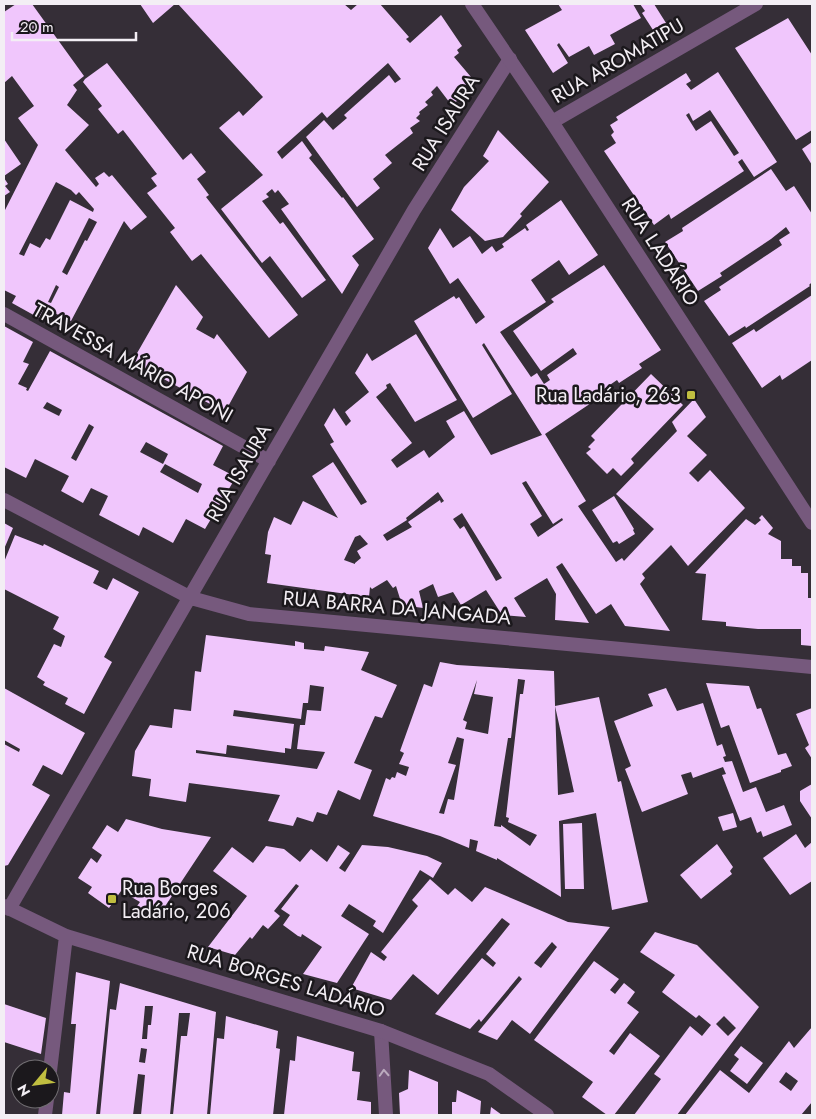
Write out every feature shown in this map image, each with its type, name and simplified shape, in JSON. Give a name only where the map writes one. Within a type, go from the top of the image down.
[{"type":"street","name":"RUA LADÁRIO","points":[[472,4],[552,122],[812,523]]},
{"type":"street","name":"RUA AROMATIPU","points":[[552,122],[756,4]]},
{"type":"street","name":"RUA ISAURA","points":[[6,908],[191,598],[414,210],[510,59]]},
{"type":"street","name":"TRAVESSA MÁRIO APONI","points":[[4,314],[269,462]]},
{"type":"street","name":"RUA BARRA DA JANGADA","points":[[4,500],[191,598],[249,614],[812,667]]},
{"type":"street","name":"RUA BORGES LADÁRIO","points":[[6,908],[66,936],[382,1031],[489,1074],[547,1115]]},
{"type":"street","points":[[51,1059],[66,936]]},
{"type":"street","points":[[382,1031],[386,1115]]},
{"type":"building","points":[[16,4],[32,4],[84,76],[73,85],[77,90],[67,105],[89,125],[65,150],[96,187],[99,184],[95,178],[104,172],[109,177],[112,175],[147,217],[131,230],[124,221],[71,321],[44,308],[39,318],[12,303],[16,296],[4,290],[4,212],[38,145],[18,118],[34,106],[12,76],[4,83],[4,12]],"holes":[[[56,182],[76,195],[79,192],[94,209],[93,212],[70,200],[50,240],[46,238],[40,248],[30,243],[24,256],[19,254]],[[89,218],[97,222],[87,241],[85,240],[67,275],[62,272]],[[56,285],[59,287],[51,303],[48,302]]]},
{"type":"building","points":[[140,4],[175,4],[153,23]]},
{"type":"building","points":[[178,4],[344,4],[351,10],[358,4],[380,4],[409,37],[406,39],[410,43],[441,15],[462,46],[457,50],[459,53],[454,57],[471,77],[453,107],[437,86],[431,92],[433,95],[425,102],[428,105],[419,112],[420,114],[416,118],[420,121],[410,128],[413,133],[385,155],[392,163],[373,179],[380,188],[357,207],[306,137],[324,120],[333,130],[347,118],[344,115],[389,75],[395,83],[401,79],[388,63],[327,118],[322,112],[277,152],[282,159],[302,141],[312,155],[309,158],[343,197],[374,239],[352,256],[359,265],[342,294],[281,209],[289,204],[278,190],[275,193],[272,189],[266,194],[269,197],[262,201],[280,224],[283,222],[326,280],[302,298],[270,256],[262,263],[221,209],[263,175],[219,128],[239,111],[243,116],[263,97]]},
{"type":"building","points":[[558,4],[633,4],[641,18],[610,35],[615,44],[594,55],[589,46],[569,57],[559,43],[557,45],[568,63],[553,73],[525,30],[562,10]]},
{"type":"building","points":[[640,4],[654,4],[666,23],[653,30],[642,13],[645,11]]},
{"type":"building","points":[[788,18],[812,55],[812,130],[796,140],[735,48]]},
{"type":"building","points":[[107,63],[183,160],[191,153],[206,172],[197,179],[209,195],[206,197],[298,315],[269,338],[201,254],[192,261],[170,232],[175,228],[147,193],[157,186],[151,178],[157,174],[123,130],[118,134],[98,109],[102,106],[83,82]]},
{"type":"building","points":[[718,72],[777,162],[754,177],[742,159],[738,162],[744,171],[671,219],[669,214],[654,225],[604,151],[616,143],[611,135],[614,132],[610,125],[618,120],[616,117],[686,73],[691,81],[686,84],[691,90]],"holes":[[[710,110],[739,153],[734,156],[711,121],[696,131],[686,115],[689,113],[693,121]]]},
{"type":"building","points":[[498,130],[549,182],[520,214],[522,216],[503,237],[485,241],[451,210],[464,187],[489,161],[483,156]]},
{"type":"building","points":[[4,139],[21,164],[4,176]]},
{"type":"building","points":[[812,142],[812,165],[802,149]]},
{"type":"building","points":[[771,169],[786,191],[794,186],[812,214],[812,282],[810,286],[746,328],[745,326],[729,336],[704,301],[721,290],[719,287],[782,245],[779,240],[790,233],[786,227],[720,273],[722,276],[698,291],[665,242],[683,231],[682,228]]},
{"type":"building","points":[[4,178],[8,184],[5,186],[10,192],[4,196]]},
{"type":"building","points":[[561,200],[598,255],[569,275],[559,260],[531,280],[546,302],[500,332],[531,377],[537,373],[544,384],[550,380],[547,375],[577,354],[573,348],[541,371],[513,331],[554,302],[551,299],[604,265],[661,350],[639,364],[642,368],[619,383],[617,380],[604,389],[606,393],[545,434],[586,501],[578,506],[616,562],[622,558],[624,561],[654,529],[616,494],[677,431],[672,422],[694,399],[706,417],[687,436],[707,455],[689,473],[698,482],[710,470],[745,508],[688,566],[671,545],[642,574],[645,578],[640,584],[670,631],[625,626],[611,604],[596,614],[562,563],[556,567],[589,623],[555,620],[556,594],[547,578],[514,598],[526,617],[502,615],[486,590],[461,605],[453,592],[438,597],[433,584],[419,591],[423,608],[402,605],[396,586],[393,588],[387,580],[372,589],[370,587],[369,597],[267,583],[271,555],[265,554],[268,532],[274,517],[291,525],[303,501],[338,518],[312,476],[333,462],[361,505],[367,502],[330,444],[334,442],[324,425],[334,408],[346,426],[351,421],[345,412],[369,392],[355,373],[367,353],[372,361],[416,334],[457,400],[415,422],[390,383],[386,385],[387,388],[376,397],[412,443],[391,460],[397,468],[424,450],[429,458],[455,437],[446,421],[464,411],[491,455],[542,435],[484,343],[482,345],[512,394],[473,418],[414,321],[454,296],[456,299],[459,297],[476,324],[485,317],[458,278],[450,284],[428,248],[440,228],[453,248],[470,236],[482,254],[492,246],[496,252],[504,247],[502,244],[525,228],[527,231],[529,230],[526,225]],"holes":[[[526,481],[553,524],[562,518],[563,520],[538,537],[530,524],[542,516],[522,483]],[[438,492],[444,501],[441,503],[440,500],[408,522],[412,527],[387,541],[383,535],[407,520],[406,518]],[[462,513],[502,578],[496,581],[464,526],[460,529],[453,519]],[[360,535],[368,544],[357,551],[361,558],[355,564],[344,560],[355,537]]]},
{"type":"building","points":[[176,285],[203,317],[196,329],[214,339],[217,334],[247,372],[225,412],[132,362]]},
{"type":"building","points":[[812,295],[812,360],[782,380],[780,375],[762,388],[732,343],[754,329],[756,332]]},
{"type":"building","points":[[4,326],[33,342],[23,362],[29,364],[18,384],[27,388],[26,390],[28,391],[50,351],[223,446],[213,465],[236,477],[205,529],[186,519],[173,543],[143,527],[139,536],[99,515],[108,496],[91,488],[83,503],[61,491],[69,476],[35,459],[26,478],[4,467]],"holes":[[[47,402],[62,410],[59,416],[43,408]],[[89,424],[94,427],[76,461],[71,458]],[[146,442],[168,454],[163,464],[140,452]],[[165,464],[202,484],[198,493],[160,472]]]},
{"type":"building","points":[[651,374],[683,405],[631,459],[634,463],[621,476],[613,468],[607,474],[586,453],[591,449],[588,447],[595,440],[591,436]]},
{"type":"building","points":[[614,496],[634,529],[635,534],[619,544],[617,541],[613,543],[592,510]]},
{"type":"building","points":[[762,515],[773,528],[768,534],[781,541],[781,559],[792,559],[792,566],[801,566],[801,573],[808,573],[808,598],[812,598],[812,646],[801,645],[801,629],[758,629],[726,626],[726,622],[702,620],[706,574],[695,573],[746,519],[755,525],[761,520],[759,518]]},
{"type":"building","points":[[4,523],[13,528],[4,549]]},
{"type":"building","points":[[15,535],[43,546],[44,544],[99,571],[93,583],[107,590],[113,578],[139,592],[104,657],[112,662],[84,714],[65,704],[68,698],[43,685],[45,682],[37,677],[54,644],[61,647],[65,636],[53,629],[59,617],[4,589],[4,562]]},
{"type":"building","points":[[206,635],[295,646],[295,641],[304,643],[304,649],[324,651],[325,646],[369,652],[361,670],[397,685],[382,718],[375,716],[354,763],[372,770],[360,800],[338,790],[327,815],[317,812],[313,822],[297,817],[293,826],[268,821],[280,795],[189,783],[186,802],[149,796],[151,779],[132,776],[135,751],[150,725],[172,728],[174,709],[191,711],[195,671],[201,672]],"holes":[[[310,685],[324,687],[321,711],[307,710],[305,725],[300,725],[297,749],[325,752],[317,769],[196,753],[196,750],[226,754],[227,745],[285,753],[285,748],[291,749],[294,724],[233,716],[234,710],[301,719],[303,703],[308,703]]]},
{"type":"building","points":[[440,662],[457,665],[554,671],[555,706],[599,697],[618,782],[621,781],[648,902],[612,910],[596,813],[559,821],[561,897],[497,858],[497,860],[476,851],[478,841],[470,839],[469,848],[440,836],[373,816],[386,778],[390,780],[392,777],[395,778],[397,772],[406,776],[409,767],[399,764],[404,753],[400,751],[424,684],[432,687]],"holes":[[[518,679],[525,680],[523,694],[520,694],[506,817],[509,818],[508,822],[537,835],[530,846],[501,825],[501,827],[494,826],[508,738],[511,738]],[[477,680],[474,694],[493,697],[488,734],[465,729],[467,722],[463,720]],[[555,706],[574,792],[558,795]],[[457,737],[464,739],[454,800],[448,799],[444,814],[439,813],[456,765],[448,763]]]},
{"type":"building","points":[[706,683],[749,686],[757,709],[761,708],[778,755],[786,753],[792,766],[750,783],[729,725],[721,728]]},
{"type":"building","points":[[4,688],[85,733],[62,775],[43,765],[32,785],[50,795],[8,865],[4,866],[4,744],[19,752],[20,749],[4,740]]},
{"type":"building","points":[[666,688],[677,711],[703,703],[717,746],[722,744],[726,756],[723,757],[725,762],[732,761],[743,792],[756,787],[766,812],[784,805],[792,825],[763,837],[761,831],[757,833],[751,817],[740,821],[722,775],[726,774],[723,767],[693,778],[691,772],[681,775],[688,794],[642,812],[625,769],[631,766],[614,721],[653,706],[648,694]]},
{"type":"building","points":[[812,708],[812,759],[805,748],[809,745],[796,714]]},
{"type":"building","points":[[812,784],[812,819],[800,801],[800,791]]},
{"type":"building","points":[[733,813],[737,827],[723,831],[718,817]]},
{"type":"building","points":[[126,819],[162,829],[211,837],[160,914],[148,906],[144,914],[135,909],[140,902],[121,891],[109,908],[88,893],[92,887],[78,878],[91,858],[97,863],[102,855],[92,848],[107,825],[118,832]]},
{"type":"building","points":[[582,823],[584,889],[565,889],[563,824]]},
{"type":"building","points":[[796,834],[805,848],[812,842],[812,881],[790,895],[763,858]]},
{"type":"building","points":[[717,844],[733,867],[730,871],[732,874],[701,899],[680,875]]},
{"type":"building","points":[[338,845],[350,853],[339,868],[345,872],[362,845],[388,847],[427,856],[442,863],[433,878],[420,870],[383,933],[373,926],[376,921],[349,904],[341,916],[369,934],[337,983],[303,974],[322,947],[302,934],[301,937],[298,936],[283,925],[290,915],[281,909],[299,886],[296,884],[274,911],[280,916],[268,929],[263,925],[252,939],[250,937],[235,955],[208,947],[247,896],[213,871],[232,847],[253,863],[266,846],[284,849],[300,862],[311,849],[327,862]]},
{"type":"building","points":[[430,879],[448,895],[455,888],[472,902],[485,887],[568,922],[610,927],[530,1034],[512,1020],[497,1040],[478,1032],[522,979],[519,976],[481,1022],[479,1019],[470,1029],[435,1014],[482,958],[493,967],[496,963],[486,954],[510,924],[502,918],[438,995],[413,974],[391,1000],[351,988],[371,952],[384,961],[387,957],[381,952],[418,906],[412,900]],"holes":[[[552,942],[557,947],[541,968],[534,963]]]},
{"type":"building","points":[[655,932],[697,945],[759,1007],[677,1115],[634,1115],[661,1079],[654,1074],[690,1026],[702,1036],[711,1025],[699,1015],[696,1018],[662,992],[675,975],[640,952]],"holes":[[[724,1016],[736,1028],[728,1036],[716,1024]]]},
{"type":"building","points":[[594,961],[619,979],[610,990],[615,994],[624,983],[635,992],[627,1003],[639,1012],[609,1051],[614,1055],[630,1033],[660,1056],[614,1115],[607,1115],[582,1097],[593,1082],[534,1040]]},
{"type":"building","points":[[76,972],[110,981],[96,1115],[62,1115],[64,1092],[70,1093],[76,1024],[71,1024]]},
{"type":"building","points":[[120,983],[216,1012],[207,1115],[173,1115],[181,1036],[187,1036],[190,1013],[179,1013],[170,1115],[141,1115],[145,1075],[138,1074],[133,1115],[100,1115],[110,1009],[116,1010]],"holes":[[[145,1006],[153,1006],[151,1025],[148,1025],[147,1039],[142,1039]],[[141,1048],[147,1049],[145,1063],[139,1062]]]},
{"type":"building","points":[[4,1004],[46,1018],[41,1054],[4,1042]]},
{"type":"building","points":[[226,1016],[278,1031],[276,1048],[280,1049],[273,1115],[210,1115],[217,1038],[224,1039]]},
{"type":"building","points":[[812,1027],[812,1102],[801,1115],[685,1115],[720,1070],[749,1093],[789,1041],[794,1048]],"holes":[[[786,1072],[798,1081],[791,1091],[779,1082]]]},
{"type":"building","points":[[297,1036],[354,1052],[352,1071],[360,1072],[357,1100],[371,1102],[371,1115],[284,1115],[290,1060],[295,1061]]},
{"type":"building","points":[[741,1046],[763,1063],[747,1084],[730,1071],[739,1059],[734,1055]]},
{"type":"building","points":[[409,1070],[438,1082],[438,1115],[400,1115],[399,1093],[408,1089]]},
{"type":"building","points":[[457,1090],[481,1101],[480,1115],[452,1115],[452,1102],[456,1102]]},
{"type":"building","points":[[491,1107],[502,1115],[490,1115]]},
{"type":"place","name":"Rua Ladário, 263","points":[[691,395]]},
{"type":"place","name":"Rua Borges Ladário, 206","points":[[112,899]]}]
